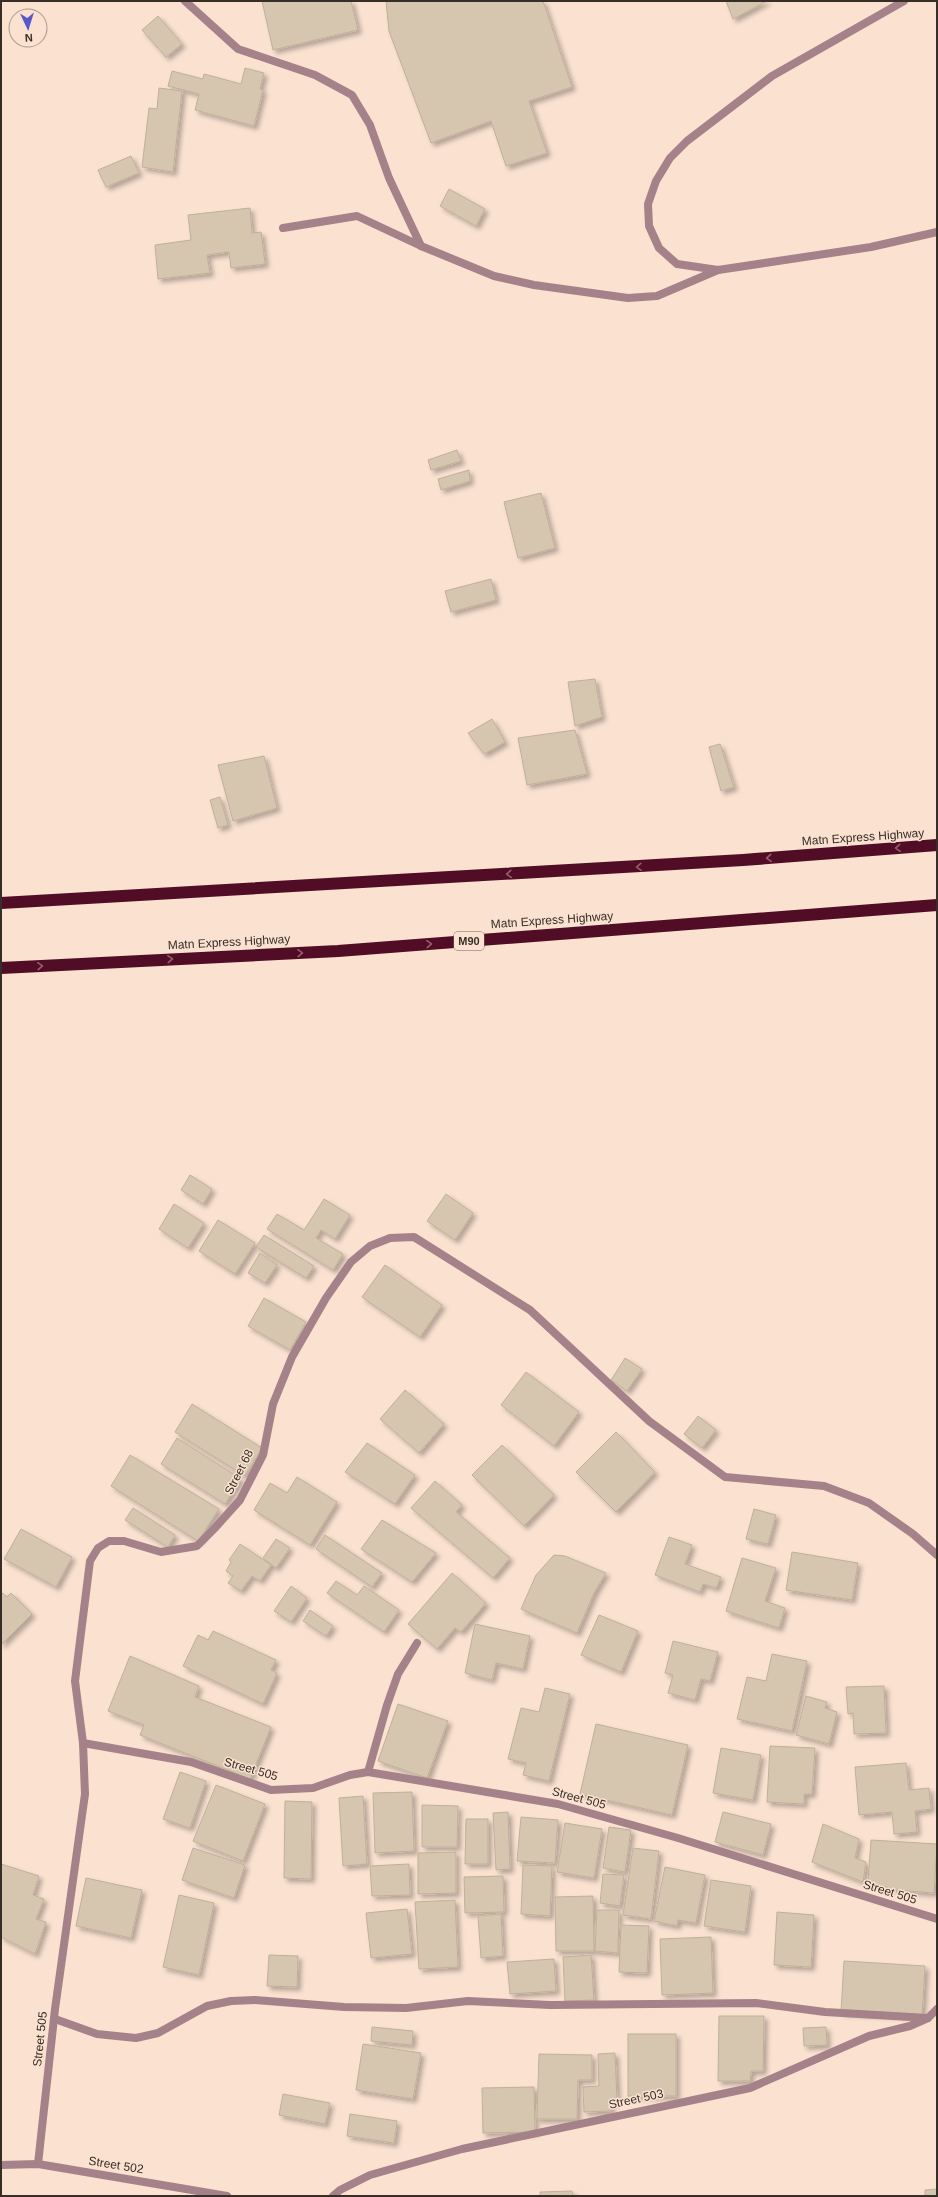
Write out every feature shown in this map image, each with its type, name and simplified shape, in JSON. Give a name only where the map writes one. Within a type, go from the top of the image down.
[{"type":"highway","name":"Matn Express Highway","points":[[1,903],[728,861],[937,845]]},
{"type":"highway","name":"Matn Express Highway","points":[[1,968],[338,951],[937,905]]},
{"type":"street","points":[[185,1],[238,49],[315,75],[352,95],[370,125],[389,178],[421,246]]},
{"type":"street","points":[[718,270],[677,264],[659,248],[649,226],[648,204],[656,181],[670,158],[687,140],[772,76],[904,1]]},
{"type":"street","points":[[283,228],[357,216],[421,246],[494,276],[534,285],[628,298],[657,296],[718,270],[871,247],[937,232]]},
{"type":"street","name":"Street 68","points":[[83,1743],[75,1681],[84,1622],[86,1578],[90,1561],[98,1548],[109,1541],[124,1541],[161,1552],[179,1550],[197,1546],[214,1529],[240,1500],[263,1455],[273,1404],[292,1357],[326,1298],[351,1262],[370,1246],[390,1238],[414,1237],[461,1265],[530,1310],[648,1421],[724,1477],[824,1486],[869,1503],[913,1534],[937,1555]]},
{"type":"street","points":[[368,1772],[387,1705],[398,1674],[417,1643]]},
{"type":"street","name":"Street 505","points":[[38,2164],[55,2019],[85,1794],[83,1743],[191,1762],[271,1790],[313,1788],[350,1775],[368,1772],[558,1804],[678,1838],[937,1919]]},
{"type":"street","points":[[55,2019],[97,2034],[136,2038],[158,2033],[207,2006],[230,2001],[255,2000],[344,2007],[406,2008],[468,2001],[550,2005],[756,2003],[825,2012],[928,2018]]},
{"type":"street","name":"Street 503","points":[[333,2196],[340,2190],[370,2175],[462,2149],[750,2088],[869,2036],[910,2026],[928,2018],[937,2009]]},
{"type":"street","name":"Street 502","points":[[1,2165],[38,2164],[227,2196]]},
{"type":"building","points":[[262,1],[351,1],[358,30],[273,50]]},
{"type":"building","points":[[386,1],[543,1],[572,87],[529,101],[547,153],[506,166],[491,121],[431,143],[389,31]]},
{"type":"building","points":[[726,1],[767,1],[733,19]]},
{"type":"building","points":[[158,16],[182,44],[166,57],[142,30]]},
{"type":"building","points":[[245,68],[264,73],[260,89],[263,90],[254,126],[195,110],[199,94],[168,86],[172,71],[203,79],[204,74],[241,84]]},
{"type":"building","points":[[159,88],[182,91],[173,172],[142,167],[149,108],[157,109]]},
{"type":"building","points":[[131,156],[139,173],[106,187],[98,170]]},
{"type":"building","points":[[449,189],[485,209],[476,226],[440,206]]},
{"type":"building","points":[[250,208],[252,233],[261,232],[265,264],[231,268],[229,252],[207,255],[210,273],[158,279],[155,245],[191,240],[188,215]]},
{"type":"building","points":[[457,450],[461,461],[431,470],[428,460]]},
{"type":"building","points":[[469,470],[470,481],[441,490],[438,479]]},
{"type":"building","points":[[541,493],[555,548],[518,558],[504,502]]},
{"type":"building","points":[[491,579],[496,600],[451,612],[445,591]]},
{"type":"building","points":[[595,679],[602,717],[575,726],[568,682]]},
{"type":"building","points":[[492,719],[505,742],[484,754],[468,733]]},
{"type":"building","points":[[575,730],[587,774],[527,785],[518,738]]},
{"type":"building","points":[[720,744],[734,787],[721,791],[709,747]]},
{"type":"building","points":[[264,756],[277,808],[233,821],[218,765]]},
{"type":"building","points":[[220,797],[228,825],[218,828],[210,800]]},
{"type":"building","points":[[190,1175],[212,1189],[203,1204],[181,1190]]},
{"type":"building","points":[[446,1194],[473,1213],[455,1240],[427,1221]]},
{"type":"building","points":[[324,1199],[350,1215],[335,1239],[321,1230],[316,1238],[343,1254],[333,1270],[267,1229],[277,1214],[304,1230]]},
{"type":"building","points":[[174,1204],[204,1223],[188,1248],[159,1229]]},
{"type":"building","points":[[218,1220],[255,1243],[235,1274],[199,1251]]},
{"type":"building","points":[[264,1235],[314,1266],[306,1278],[256,1247]]},
{"type":"building","points":[[260,1253],[277,1265],[265,1283],[248,1273]]},
{"type":"building","points":[[385,1265],[442,1305],[420,1337],[362,1297]]},
{"type":"building","points":[[264,1298],[306,1322],[290,1350],[248,1326]]},
{"type":"building","points":[[625,1358],[642,1369],[627,1391],[611,1380]]},
{"type":"building","points":[[526,1372],[579,1412],[554,1446],[501,1405]]},
{"type":"building","points":[[405,1390],[444,1424],[419,1453],[380,1419]]},
{"type":"building","points":[[192,1404],[262,1448],[245,1476],[175,1432]]},
{"type":"building","points":[[698,1416],[716,1430],[702,1448],[684,1434]]},
{"type":"building","points":[[616,1432],[655,1472],[616,1512],[576,1472]]},
{"type":"building","points":[[177,1438],[241,1479],[225,1504],[161,1464]]},
{"type":"building","points":[[367,1443],[415,1475],[395,1504],[345,1472]]},
{"type":"building","points":[[502,1445],[554,1495],[524,1526],[472,1475]]},
{"type":"building","points":[[130,1455],[219,1509],[198,1541],[111,1486]]},
{"type":"building","points":[[297,1477],[337,1502],[310,1545],[254,1510],[270,1483],[287,1493]]},
{"type":"building","points":[[435,1481],[462,1505],[456,1512],[510,1558],[493,1578],[411,1508]]},
{"type":"building","points":[[133,1508],[175,1535],[168,1547],[125,1520]]},
{"type":"building","points":[[754,1509],[776,1515],[768,1544],[746,1539]]},
{"type":"building","points":[[382,1520],[436,1553],[412,1582],[361,1549]]},
{"type":"building","points":[[21,1529],[72,1557],[56,1587],[4,1559]]},
{"type":"building","points":[[325,1535],[382,1573],[372,1587],[316,1549]]},
{"type":"building","points":[[669,1537],[692,1545],[685,1564],[721,1577],[716,1588],[703,1584],[700,1592],[655,1575]]},
{"type":"building","points":[[276,1539],[290,1548],[276,1568],[263,1558]]},
{"type":"building","points":[[240,1544],[271,1565],[260,1581],[252,1576],[241,1591],[228,1583],[233,1576],[226,1571],[231,1562],[229,1560]]},
{"type":"building","points":[[792,1552],[858,1563],[852,1600],[786,1590]]},
{"type":"building","points":[[554,1555],[565,1556],[606,1573],[594,1593],[577,1633],[521,1609],[536,1575]]},
{"type":"building","points":[[742,1558],[776,1568],[765,1601],[785,1608],[779,1628],[726,1611]]},
{"type":"building","points":[[452,1573],[486,1603],[461,1632],[455,1628],[437,1649],[408,1624]]},
{"type":"building","points":[[336,1581],[357,1595],[364,1586],[399,1610],[384,1632],[327,1593]]},
{"type":"building","points":[[291,1586],[307,1598],[291,1622],[274,1611]]},
{"type":"building","points":[[1,1592],[7,1597],[11,1593],[32,1614],[1,1645]]},
{"type":"building","points":[[310,1610],[333,1626],[326,1636],[303,1621]]},
{"type":"building","points":[[599,1615],[638,1631],[621,1672],[581,1655]]},
{"type":"building","points":[[475,1624],[530,1636],[523,1669],[496,1663],[492,1680],[465,1673]]},
{"type":"building","points":[[213,1631],[276,1660],[271,1670],[277,1673],[263,1704],[183,1666],[198,1635],[208,1640]]},
{"type":"building","points":[[673,1641],[718,1652],[710,1681],[701,1679],[695,1700],[668,1693],[673,1675],[665,1673]]},
{"type":"building","points":[[772,1654],[807,1661],[792,1731],[737,1719],[747,1677],[766,1681]]},
{"type":"building","points":[[130,1656],[199,1686],[195,1697],[271,1727],[250,1779],[140,1735],[144,1725],[108,1711]]},
{"type":"building","points":[[884,1686],[886,1733],[854,1734],[853,1713],[848,1714],[846,1687]]},
{"type":"building","points":[[545,1688],[570,1694],[549,1781],[523,1775],[526,1763],[508,1759],[521,1708],[539,1712]]},
{"type":"building","points":[[806,1696],[827,1702],[825,1708],[837,1712],[829,1744],[796,1735]]},
{"type":"building","points":[[398,1704],[448,1721],[427,1778],[378,1761]]},
{"type":"building","points":[[596,1724],[688,1745],[672,1815],[580,1794]]},
{"type":"building","points":[[770,1746],[815,1748],[812,1794],[804,1794],[804,1804],[767,1802]]},
{"type":"building","points":[[721,1748],[761,1755],[753,1800],[713,1793]]},
{"type":"building","points":[[906,1763],[909,1790],[929,1788],[931,1809],[915,1811],[917,1832],[894,1834],[892,1812],[859,1815],[855,1767]]},
{"type":"building","points":[[180,1772],[206,1781],[190,1828],[163,1819]]},
{"type":"building","points":[[216,1785],[265,1804],[243,1861],[193,1841]]},
{"type":"building","points":[[412,1792],[414,1851],[375,1853],[373,1793]]},
{"type":"building","points":[[363,1796],[367,1864],[343,1866],[339,1798]]},
{"type":"building","points":[[285,1801],[312,1802],[311,1879],[284,1878]]},
{"type":"building","points":[[422,1805],[458,1806],[457,1847],[422,1847]]},
{"type":"building","points":[[508,1812],[510,1869],[496,1870],[493,1813]]},
{"type":"building","points":[[723,1812],[771,1824],[763,1855],[715,1842]]},
{"type":"building","points":[[521,1817],[558,1820],[555,1863],[517,1861]]},
{"type":"building","points":[[466,1819],[488,1819],[488,1864],[465,1864]]},
{"type":"building","points":[[565,1823],[602,1829],[594,1878],[557,1872]]},
{"type":"building","points":[[823,1824],[859,1839],[855,1858],[866,1862],[863,1882],[812,1862]]},
{"type":"building","points":[[609,1827],[631,1830],[625,1872],[603,1868]]},
{"type":"building","points":[[871,1840],[937,1844],[934,1893],[897,1890],[868,1882]]},
{"type":"building","points":[[193,1848],[245,1865],[234,1898],[182,1880]]},
{"type":"building","points":[[633,1848],[659,1851],[651,1919],[623,1915]]},
{"type":"building","points":[[456,1852],[456,1893],[418,1894],[418,1853]]},
{"type":"building","points":[[1,1864],[39,1876],[33,1895],[44,1899],[36,1919],[46,1922],[35,1954],[1,1937]]},
{"type":"building","points":[[409,1864],[410,1895],[372,1896],[370,1866]]},
{"type":"building","points":[[523,1865],[552,1866],[550,1916],[521,1914]]},
{"type":"building","points":[[665,1867],[705,1875],[696,1923],[678,1920],[677,1926],[654,1921]]},
{"type":"building","points":[[603,1874],[624,1875],[620,1906],[600,1903]]},
{"type":"building","points":[[503,1876],[504,1912],[465,1913],[464,1877]]},
{"type":"building","points":[[86,1878],[142,1890],[131,1938],[76,1926]]},
{"type":"building","points":[[711,1880],[751,1886],[745,1932],[704,1926]]},
{"type":"building","points":[[179,1895],[214,1903],[199,1975],[163,1967]]},
{"type":"building","points":[[593,1896],[594,1951],[556,1951],[555,1897]]},
{"type":"building","points":[[455,1900],[458,1967],[419,1969],[415,1902]]},
{"type":"building","points":[[407,1909],[412,1954],[371,1958],[366,1913]]},
{"type":"building","points":[[597,1910],[619,1910],[618,1953],[595,1951]]},
{"type":"building","points":[[777,1912],[814,1915],[811,1967],[774,1965]]},
{"type":"building","points":[[501,1914],[503,1956],[481,1958],[478,1916]]},
{"type":"building","points":[[621,1925],[649,1926],[647,1973],[619,1972]]},
{"type":"building","points":[[711,1937],[713,1993],[662,1995],[660,1939]]},
{"type":"building","points":[[269,1955],[298,1956],[297,1987],[267,1986]]},
{"type":"building","points":[[591,1955],[594,2000],[565,2001],[563,1957]]},
{"type":"building","points":[[554,1959],[556,1991],[510,1994],[507,1962]]},
{"type":"building","points":[[844,1961],[925,1966],[922,2016],[841,2012]]},
{"type":"building","points":[[719,2016],[764,2016],[763,2071],[751,2071],[750,2081],[718,2081]]},
{"type":"building","points":[[372,2027],[413,2031],[412,2045],[371,2041]]},
{"type":"building","points":[[826,2027],[827,2045],[804,2046],[803,2028]]},
{"type":"building","points":[[628,2034],[676,2034],[676,2096],[628,2096]]},
{"type":"building","points":[[363,2044],[421,2053],[413,2099],[356,2090]]},
{"type":"building","points":[[615,2053],[617,2101],[611,2101],[611,2111],[584,2112],[583,2087],[599,2086],[598,2054]]},
{"type":"building","points":[[539,2054],[592,2055],[592,2080],[578,2080],[577,2119],[537,2119]]},
{"type":"building","points":[[534,2087],[535,2132],[483,2133],[482,2088]]},
{"type":"building","points":[[283,2094],[330,2103],[325,2124],[279,2115]]},
{"type":"building","points":[[350,2114],[397,2121],[394,2143],[347,2136]]},
{"type":"building","points":[[937,2189],[937,2196],[925,2196],[925,2190]]},
{"type":"building","points":[[572,2191],[573,2196],[540,2196],[540,2192]]}]
